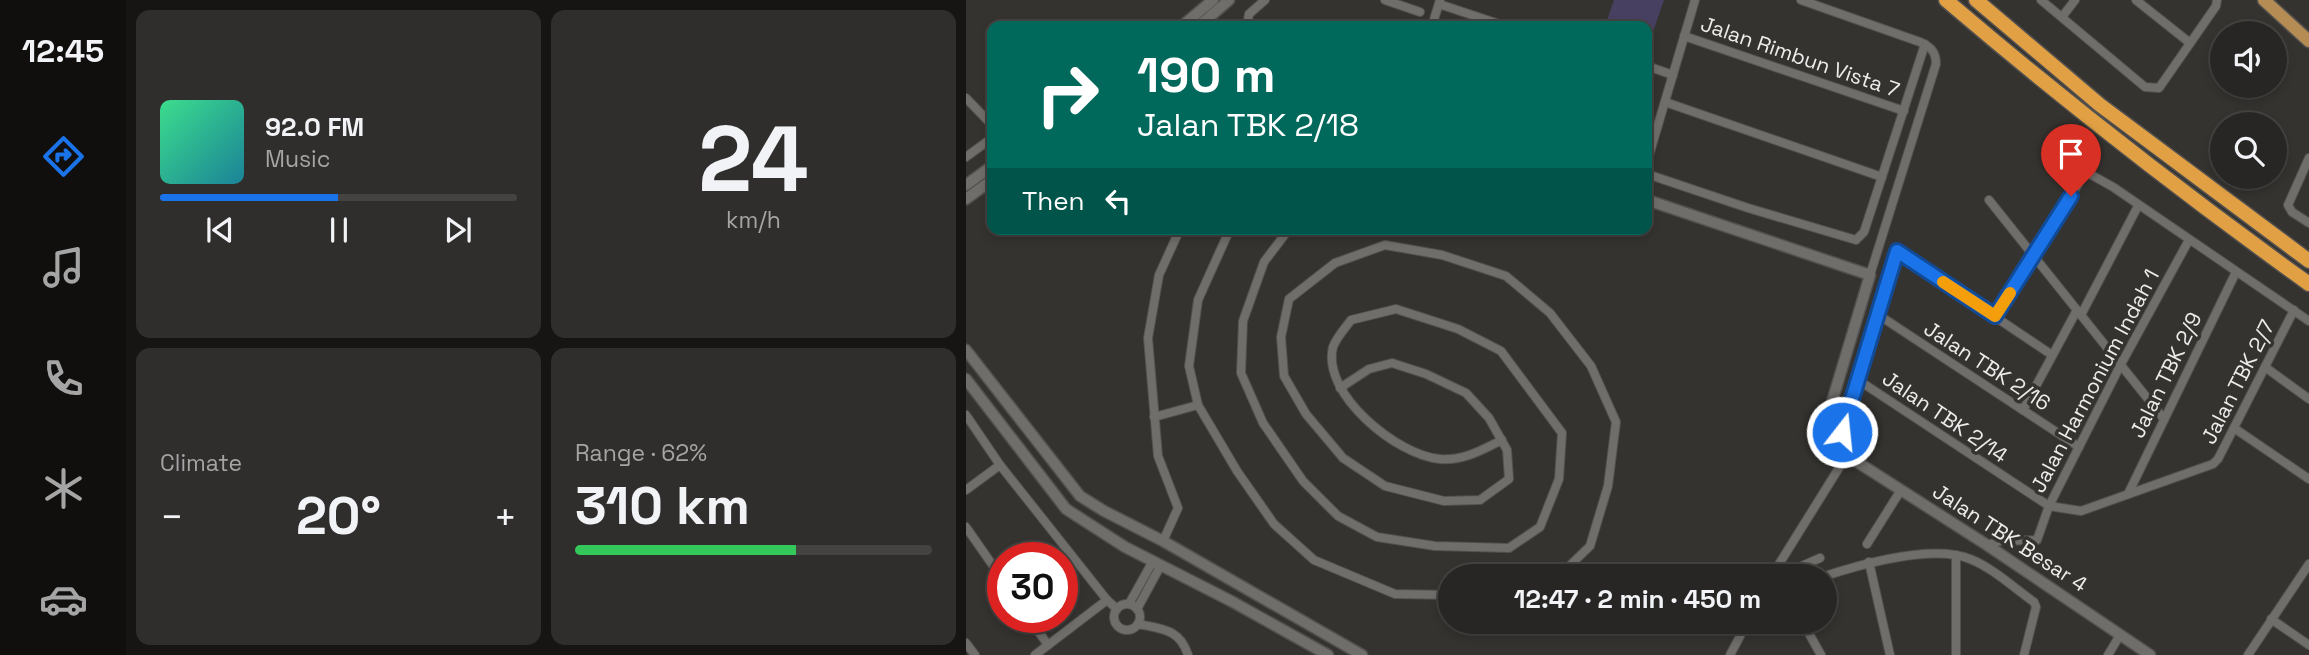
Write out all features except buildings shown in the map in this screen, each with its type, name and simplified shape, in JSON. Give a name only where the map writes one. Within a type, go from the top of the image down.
[{"type":"highway","points":[[1946,0],[2092,121],[2234,231],[2309,284]]},
{"type":"highway","points":[[1976,0],[2100,105],[2309,261]]},
{"type":"main road","points":[[2264,0],[2309,41]]},
{"type":"street","points":[[1194,21],[1213,0]]},
{"type":"street","points":[[1196,21],[1229,0]]},
{"type":"street","points":[[1248,21],[1249,14],[1265,0]]},
{"type":"street","points":[[1385,0],[1420,12]]},
{"type":"street","points":[[1652,134],[1665,102],[1695,0]]},
{"type":"street","points":[[1801,0],[1925,44],[1936,56],[1936,64],[1825,425],[1829,444],[1842,453]]},
{"type":"street","points":[[2041,0],[2145,87],[2154,89],[2159,88],[2217,3]]},
{"type":"street","points":[[2062,17],[2075,0]]},
{"type":"street","points":[[2137,0],[2190,43]]},
{"type":"street","points":[[1434,21],[1440,2],[1491,21]]},
{"type":"street","name":"Jalan Rimbun Vista 7","points":[[1684,36],[1903,111]]},
{"type":"street","points":[[1652,176],[1856,240],[1864,232],[1925,44]]},
{"type":"street","points":[[1652,68],[1673,75]]},
{"type":"street","points":[[966,98],[987,120]]},
{"type":"street","points":[[1665,102],[1882,177]]},
{"type":"street","points":[[966,157],[987,142]]},
{"type":"street","points":[[2309,158],[2288,205],[2292,212],[2309,223]]},
{"type":"street","points":[[966,185],[987,170]]},
{"type":"street","points":[[1995,316],[2084,174],[2093,175],[2309,321]]},
{"type":"street","points":[[966,199],[987,184]]},
{"type":"street","points":[[1989,200],[2164,419]]},
{"type":"street","points":[[1652,202],[1870,275]]},
{"type":"street","points":[[2023,410],[2138,206]]},
{"type":"street","points":[[1133,606],[1157,563],[1163,541],[1178,508],[1158,456],[1148,338],[1159,275],[1177,235]]},
{"type":"street","points":[[1227,235],[1198,300],[1189,366],[1198,405],[1237,471],[1274,524],[1314,560],[1395,594],[1438,595]]},
{"type":"street","points":[[1284,235],[1264,262],[1243,321],[1241,373],[1263,423],[1303,481],[1338,516],[1377,537],[1435,546],[1509,548],[1540,527],[1559,479],[1562,433],[1501,351],[1458,329],[1396,309],[1351,320],[1333,346],[1333,367],[1340,388],[1360,416],[1400,445],[1438,459],[1464,458],[1502,440]]},
{"type":"street","name":"Jalan Harmonium Indah 1","points":[[1987,545],[2000,541],[2037,540],[2049,506],[2121,364],[2189,240]]},
{"type":"street","points":[[1340,388],[1369,369],[1392,363],[1426,374],[1466,393],[1489,418],[1507,450],[1509,479],[1480,500],[1444,501],[1385,486],[1343,458],[1306,414],[1284,376],[1281,337],[1289,299],[1335,263],[1385,245],[1442,256],[1506,276],[1550,313],[1591,366],[1616,422],[1608,486],[1590,546],[1571,564]]},
{"type":"street","points":[[1779,564],[1842,453],[1858,380],[1897,251],[2052,355]]},
{"type":"street","name":"Jalan TBK 2/9","points":[[2127,494],[2236,272]]},
{"type":"street","name":"Jalan TBK 2/7","points":[[2049,506],[2081,510],[2213,464],[2294,310]]},
{"type":"street","name":"Jalan TBK 2/16","points":[[1877,314],[2079,447]]},
{"type":"street","points":[[966,351],[1080,496],[1362,655]]},
{"type":"street","points":[[2265,367],[2309,399]]},
{"type":"street","points":[[966,379],[1066,509],[1094,529],[1328,655]]},
{"type":"street","name":"Jalan TBK 2/14","points":[[1858,380],[2049,506]]},
{"type":"street","points":[[1154,417],[1198,405]]},
{"type":"street","points":[[966,415],[1000,465],[1107,600],[1117,608],[1133,606]]},
{"type":"street","points":[[2234,428],[2306,477]]},
{"type":"street","name":"Jalan TBK Besar 4","points":[[1842,453],[1987,545],[2150,655]]},
{"type":"street","points":[[966,490],[1000,465]]},
{"type":"street","points":[[1867,544],[1901,490]]},
{"type":"street","points":[[966,527],[987,557]]},
{"type":"street","points":[[1837,572],[1869,562],[1918,555],[1956,555],[1971,559],[2034,602],[2036,607],[2024,655]]},
{"type":"street","points":[[1956,555],[1956,655]]},
{"type":"street","points":[[1806,564],[1820,558]]},
{"type":"street","points":[[1869,562],[1890,655]]},
{"type":"street","points":[[2248,655],[2309,564]]},
{"type":"street","points":[[1034,655],[1107,600]]},
{"type":"street","points":[[1117,608],[1114,617],[1120,628],[1132,629],[1138,624],[1140,616],[1133,606]]},
{"type":"street","points":[[2272,619],[2309,645]]},
{"type":"street","points":[[1138,624],[1169,630],[1183,641],[1188,655]]},
{"type":"street","points":[[1040,633],[1048,645]]},
{"type":"street","points":[[1730,655],[1741,634]]},
{"type":"street","points":[[1809,634],[1821,655]]},
{"type":"street","points":[[2108,655],[2120,635]]},
{"type":"street","points":[[966,643],[975,655]]},
{"type":"shaded area","points":[[1614,0],[1664,0],[1652,34],[1652,21],[1607,21]]},
{"type":"slow traffic","points":[[1943,282],[1995,316],[2010,293]]},
{"type":"route","points":[[1842,432],[1897,251],[1995,316],[2071,196]]}]
